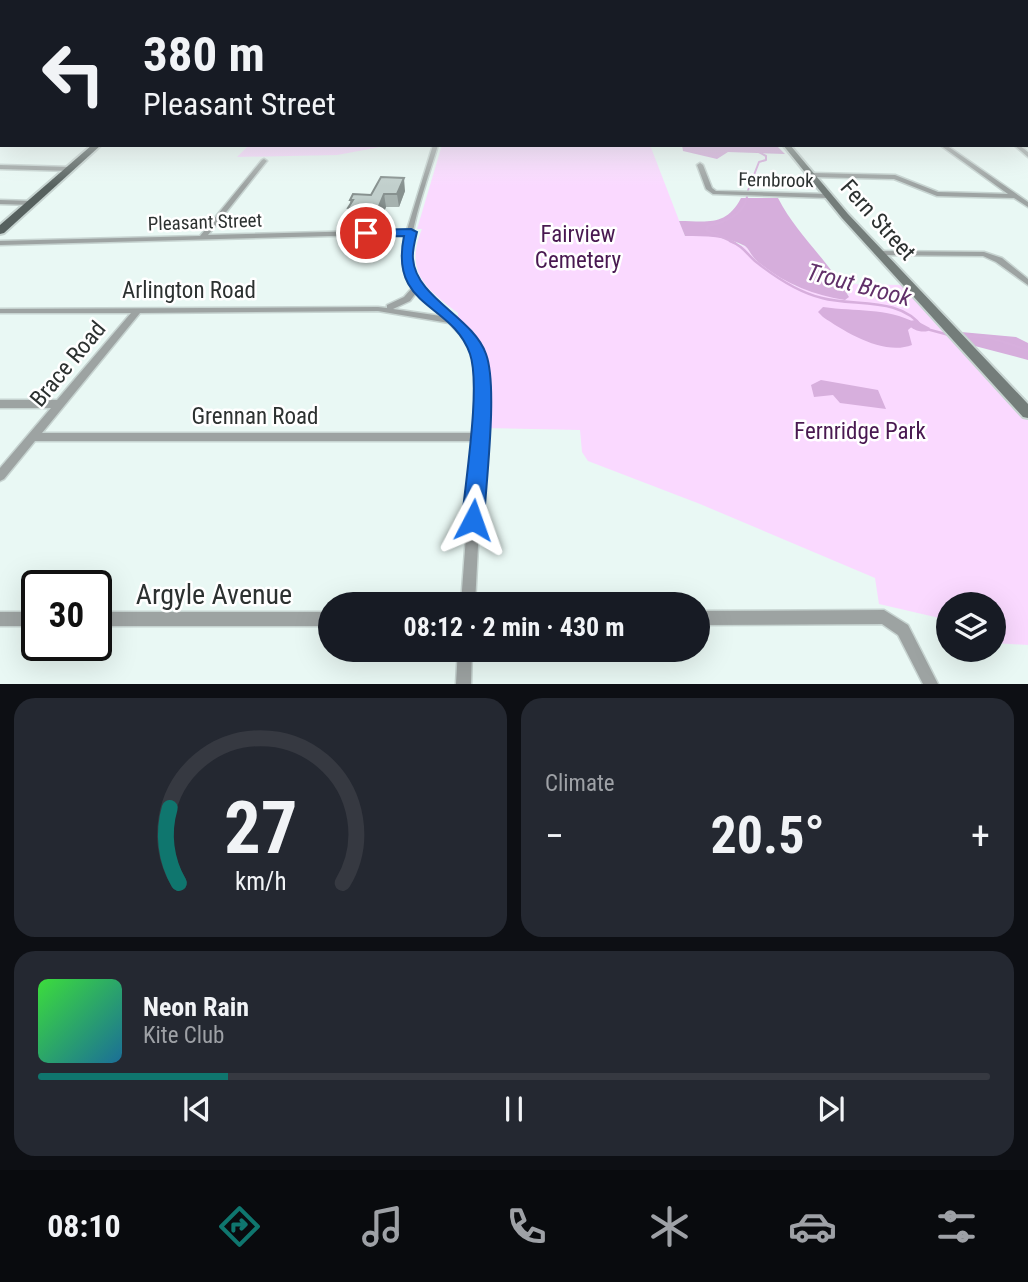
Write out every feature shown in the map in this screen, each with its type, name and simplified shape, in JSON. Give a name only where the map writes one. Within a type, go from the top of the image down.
[{"type":"main road","points":[[0,229],[93,147]]},
{"type":"street","points":[[435,147],[411,232],[406,266],[416,288],[452,320],[472,342],[478,354],[482,386],[469,592]]},
{"type":"street","name":"Fern Street","points":[[788,147],[878,253],[1028,413]]},
{"type":"street","points":[[945,147],[1028,205]]},
{"type":"street","points":[[202,238],[264,161]]},
{"type":"street","name":"Fernbrook","points":[[700,165],[709,189],[715,193],[828,196]]},
{"type":"street","points":[[0,167],[68,168]]},
{"type":"street","points":[[813,176],[895,177],[937,194],[1015,195]]},
{"type":"street","points":[[0,202],[30,203]]},
{"type":"street","name":"Pleasant Street","points":[[0,243],[411,232]]},
{"type":"street","points":[[878,253],[987,254],[999,260],[1028,284]]},
{"type":"street","name":"Arlington Road","points":[[378,309],[403,302],[416,288]]},
{"type":"street","name":"Arlington Road","points":[[0,310],[378,309],[414,312],[452,320]]},
{"type":"street","name":"Brace Road","points":[[0,476],[138,310]]},
{"type":"street","points":[[0,404],[60,404]]},
{"type":"street","name":"Grennan Road","points":[[32,437],[478,437]]},
{"type":"street","points":[[710,618],[884,617],[894,622],[905,634],[931,684]]},
{"type":"street","points":[[0,619],[21,619]]},
{"type":"street","name":"Argyle Avenue","points":[[112,619],[318,619]]},
{"type":"street","points":[[463,684],[464,662]]},
{"type":"green space","points":[[247,147],[380,147],[337,155],[237,157]]},
{"type":"green space","name":"Fernridge Park","points":[[441,147],[651,147],[685,236],[716,236],[746,247],[755,259],[796,286],[849,296],[842,284],[902,285],[1002,395],[1028,419],[1028,645],[1006,644],[1006,592],[936,592],[936,617],[879,604],[875,578],[700,504],[588,461],[582,452],[580,430],[485,428],[490,382],[484,351],[471,329],[466,329],[458,321],[458,313],[436,296],[421,278],[416,257],[422,229],[417,229]]},
{"type":"shaded area","points":[[682,147],[778,147],[785,154],[728,152],[717,159],[683,151]]},
{"type":"shaded area","points":[[741,198],[778,198],[794,224],[849,297],[845,300],[821,295],[786,281],[755,259],[746,247],[731,240],[685,236],[679,221],[722,218],[729,214]]},
{"type":"shaded area","points":[[823,307],[882,312],[905,318],[916,323],[908,330],[912,345],[889,347],[865,341],[823,317],[818,312]]},
{"type":"shaded area","points":[[961,332],[1016,337],[1028,343],[1028,360],[971,345]]},
{"type":"shaded area","points":[[821,380],[878,390],[886,409],[840,403],[833,395],[814,397],[811,385]]},
{"type":"building","points":[[381,177],[404,178],[397,194],[384,194],[377,211],[348,208],[353,194],[371,195]]},
{"type":"waterway","name":"Trout Brook","points":[[747,193],[759,162],[766,160],[766,156],[750,147]]},
{"type":"waterway","name":"Trout Brook","points":[[735,243],[706,230],[708,226],[726,220],[742,209],[747,197]]},
{"type":"waterway","name":"Trout Brook","points":[[730,241],[741,247],[770,273],[804,292],[835,301],[890,307],[902,311],[923,328],[949,335]]},
{"type":"waterway","name":"Trout Brook","points":[[915,324],[923,328]]},
{"type":"waterway","name":"Trout Brook","points":[[963,336],[988,337],[1028,350]]},
{"type":"route","points":[[366,233],[411,232],[406,258],[407,272],[412,282],[462,330],[478,354],[482,386],[473,520]]},
{"type":"park label","name":"Fairview Cemetery","points":[[578,247]]}]
